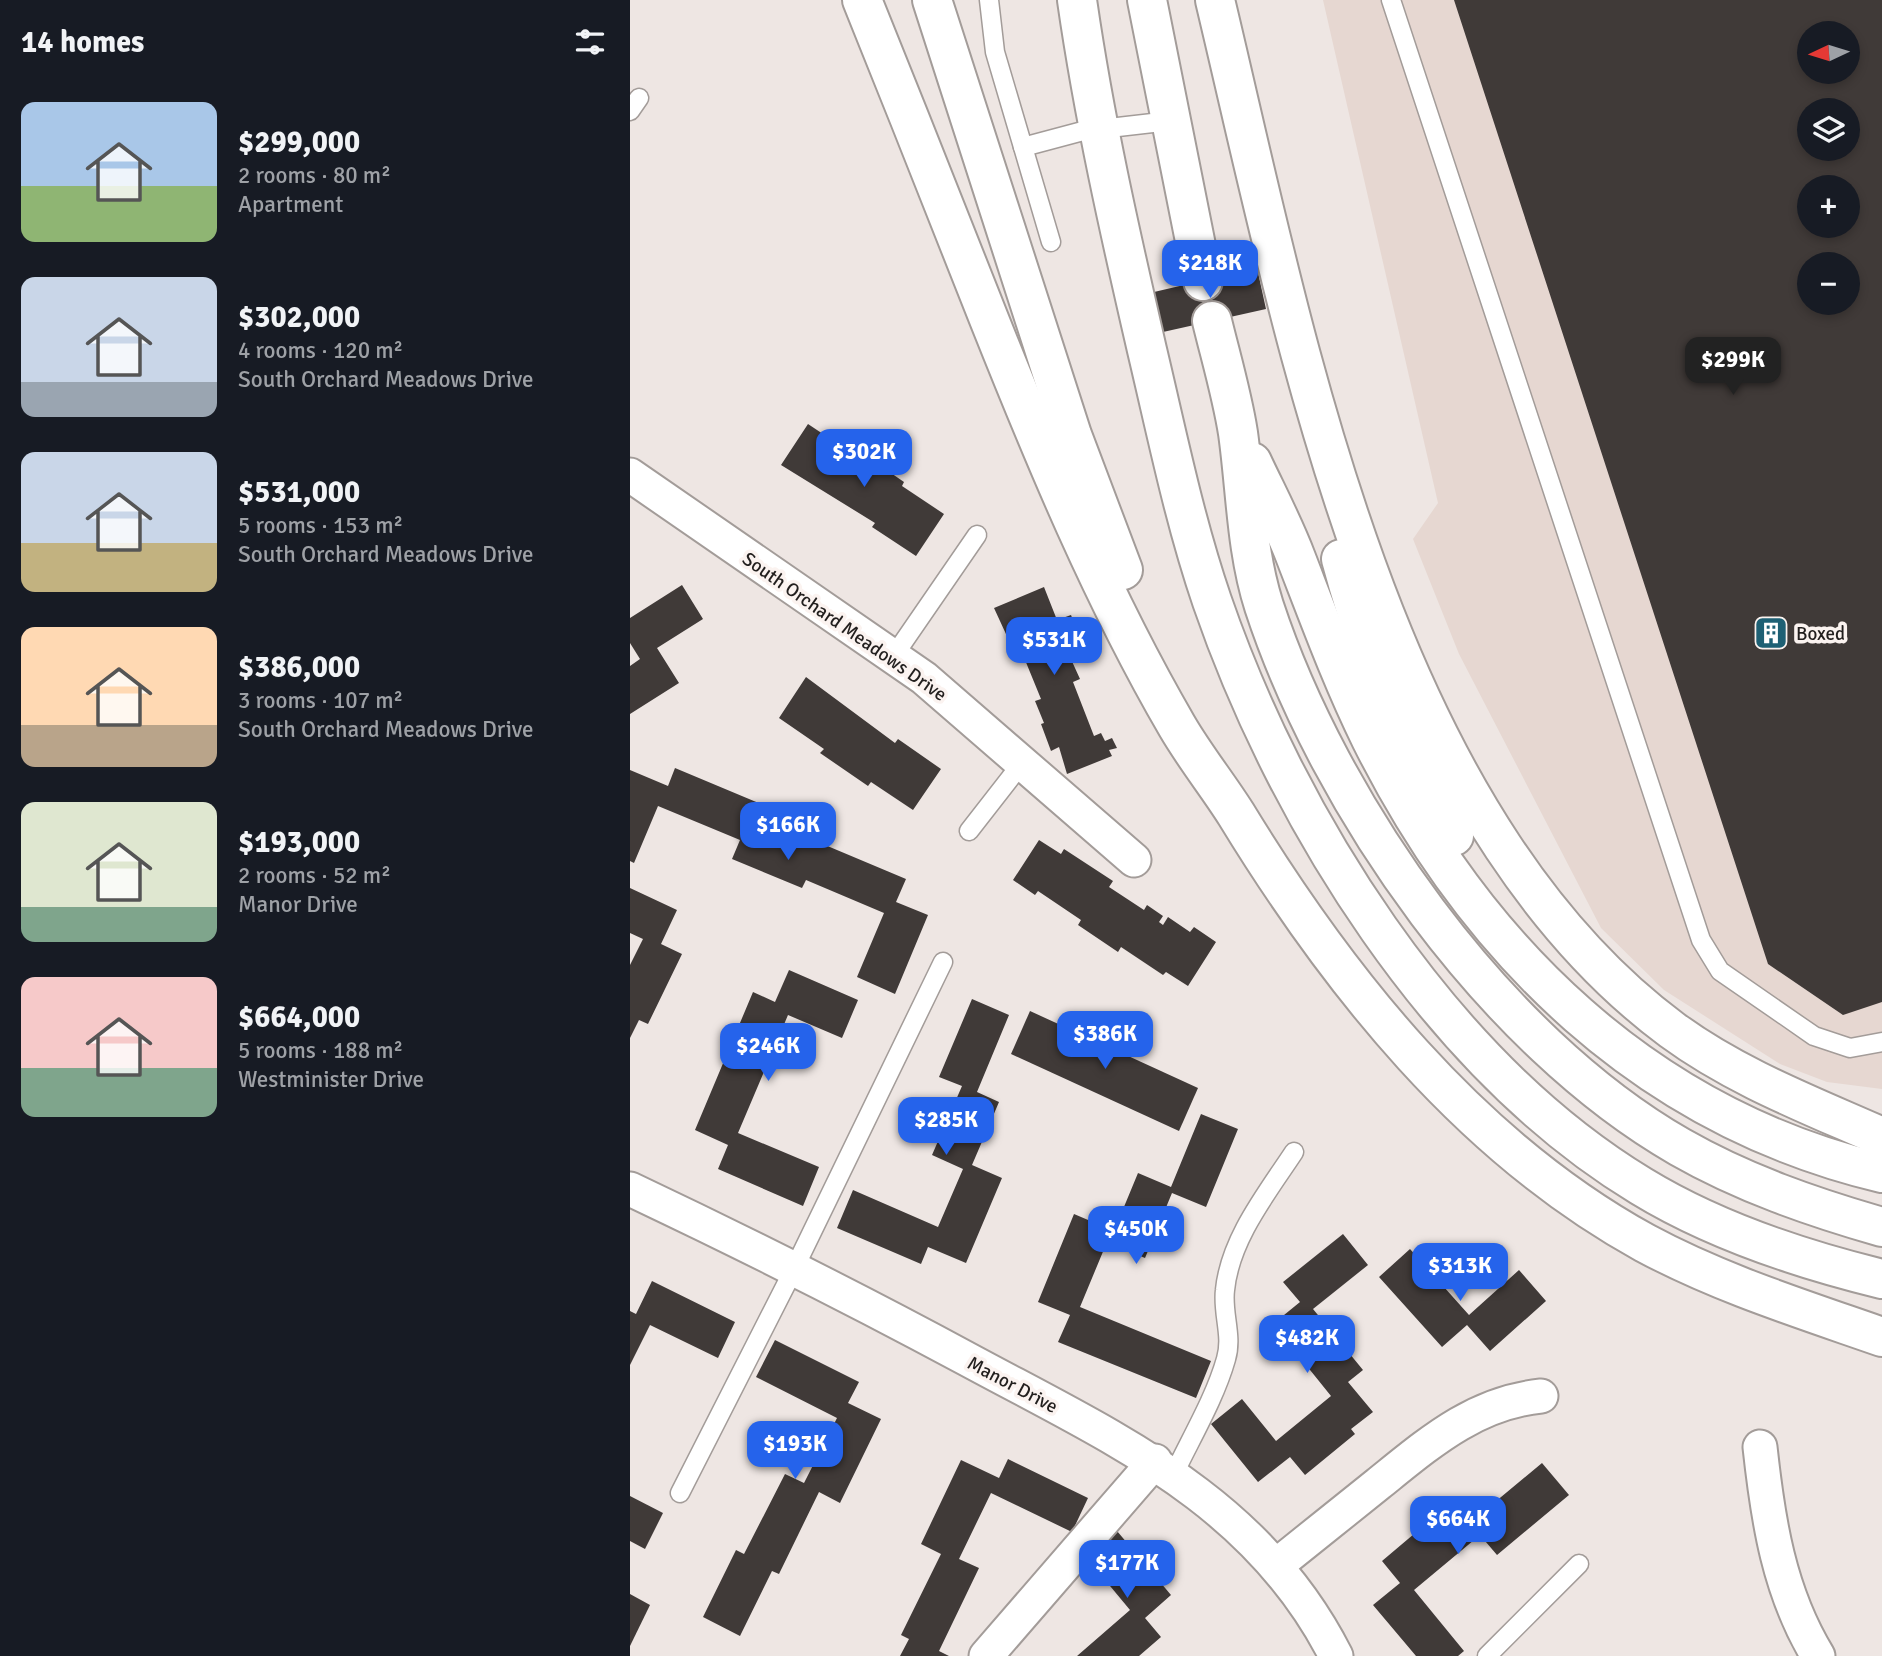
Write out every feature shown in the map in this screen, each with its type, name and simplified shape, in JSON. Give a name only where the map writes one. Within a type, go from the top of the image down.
[{"type":"highway","points":[[862,0],[1011,374],[1075,524],[1172,718],[1323,946],[1378,1013],[1468,1110],[1548,1179],[1644,1242],[1691,1265],[1882,1337]]},
{"type":"highway","points":[[932,0],[1083,467],[1119,559],[1231,807]]},
{"type":"highway","points":[[1077,0],[1097,129],[1174,464],[1210,597],[1266,732],[1309,814],[1360,897],[1409,968],[1460,1032],[1519,1093],[1576,1142],[1642,1186],[1677,1205],[1774,1246],[1869,1276]]},
{"type":"highway","points":[[1147,0],[1203,281]]},
{"type":"highway","points":[[1215,0],[1301,362],[1359,543],[1421,697],[1469,792],[1535,891],[1608,975],[1672,1030],[1716,1060],[1760,1084],[1882,1137]]},
{"type":"highway","points":[[1212,321],[1238,430],[1254,569],[1265,607],[1321,740],[1383,847],[1460,952],[1536,1036],[1592,1086],[1651,1128],[1744,1179],[1818,1208],[1882,1227]]},
{"type":"highway","points":[[1301,362],[1317,465],[1339,553],[1363,634],[1391,707],[1445,821],[1480,881],[1583,1017]]},
{"type":"highway","points":[[1238,430],[1296,557],[1357,709],[1408,806],[1495,932],[1517,958],[1632,1058],[1684,1095],[1760,1134],[1814,1154],[1882,1173]]},
{"type":"street","name":"South Orchard Meadows Drive","points":[[634,488],[924,678],[1134,860]]},
{"type":"street","name":"Manor Drive","points":[[630,1189],[795,1267],[1164,1468],[1243,1530],[1277,1565],[1321,1627],[1336,1656]]},
{"type":"street","points":[[1277,1565],[1452,1425],[1486,1408],[1516,1398],[1541,1396]]},
{"type":"street","points":[[1760,1447],[1771,1535],[1778,1561],[1795,1612],[1818,1656]]},
{"type":"street","points":[[986,1656],[1164,1468]]},
{"type":"lane","points":[[989,0],[995,52],[1051,242]]},
{"type":"lane","points":[[1391,0],[1700,940],[1720,971],[1814,1036],[1850,1048],[1882,1042]]},
{"type":"lane","points":[[1023,147],[1097,129],[1170,121]]},
{"type":"lane","points":[[893,657],[977,535]]},
{"type":"lane","points":[[969,831],[1022,763]]},
{"type":"lane","points":[[680,1493],[795,1267],[943,962]]},
{"type":"lane","points":[[1164,1468],[1226,1361],[1228,1335],[1223,1303],[1231,1261],[1260,1203],[1294,1152]]},
{"type":"lane","points":[[1487,1656],[1579,1564]]},
{"type":"shaded area","points":[[1323,0],[1882,0],[1882,1089],[1827,1082],[1780,1064],[1664,990],[1601,928],[1459,654],[1413,539],[1438,503]]},
{"type":"building","name":"Boxed","points":[[1454,0],[1882,0],[1882,1002],[1843,1015],[1768,964]]},
{"type":"building","points":[[1257,268],[1266,309],[1163,332],[1154,292]]},
{"type":"building","points":[[808,424],[853,454],[856,449],[904,482],[902,486],[944,514],[916,556],[872,527],[875,523],[781,465]]},
{"type":"building","points":[[682,585],[703,619],[657,648],[679,683],[630,714],[630,666],[640,659],[630,643],[630,618]]},
{"type":"building","points":[[1044,587],[1057,620],[1071,615],[1077,631],[1065,636],[1069,645],[1076,642],[1081,653],[1070,657],[1080,679],[1073,682],[1094,736],[1101,733],[1105,741],[1112,738],[1117,748],[1109,750],[1112,756],[1067,774],[1059,747],[1051,751],[1041,724],[1044,723],[1035,701],[1041,699],[1023,655],[1017,658],[994,608]]},
{"type":"building","points":[[806,677],[895,743],[898,739],[941,769],[913,810],[871,782],[868,786],[820,753],[824,749],[779,718]]},
{"type":"building","points":[[675,768],[761,804],[756,816],[906,879],[896,902],[928,915],[895,994],[857,977],[884,913],[806,880],[802,888],[732,859],[740,840],[658,806],[634,863],[630,861],[630,770],[668,786]]},
{"type":"building","points":[[1039,840],[1061,854],[1064,849],[1113,881],[1109,887],[1144,910],[1147,905],[1163,916],[1159,922],[1163,925],[1168,917],[1190,932],[1194,927],[1216,942],[1188,986],[1166,972],[1163,975],[1121,947],[1118,952],[1078,925],[1081,920],[1038,891],[1035,895],[1013,880]]},
{"type":"building","points":[[630,888],[677,910],[661,944],[682,954],[648,1024],[639,1020],[630,1038],[630,965],[643,939],[630,933]]},
{"type":"building","points":[[789,970],[858,1000],[842,1038],[788,1015],[738,1133],[819,1167],[803,1206],[718,1169],[728,1145],[695,1130],[753,992],[775,1002]]},
{"type":"building","points":[[972,999],[1009,1015],[977,1092],[999,1102],[972,1165],[1002,1178],[966,1263],[928,1247],[921,1264],[837,1228],[853,1190],[938,1227],[963,1169],[932,1155],[962,1086],[939,1077]]},
{"type":"building","points":[[1030,1011],[1198,1088],[1179,1131],[1011,1054]]},
{"type":"building","points":[[1201,1114],[1238,1129],[1206,1207],[1172,1193],[1145,1258],[1107,1242],[1080,1307],[1211,1361],[1196,1398],[1058,1342],[1070,1315],[1038,1302],[1074,1214],[1114,1231],[1138,1173],[1171,1187]]},
{"type":"building","points":[[1343,1234],[1368,1265],[1313,1309],[1363,1370],[1348,1382],[1373,1412],[1351,1429],[1355,1434],[1305,1475],[1290,1457],[1258,1482],[1211,1424],[1242,1399],[1276,1441],[1331,1396],[1273,1324],[1300,1302],[1283,1282]]},
{"type":"building","points":[[1410,1249],[1469,1315],[1519,1270],[1546,1301],[1490,1351],[1467,1325],[1442,1347],[1379,1277]]},
{"type":"building","points":[[652,1281],[735,1322],[718,1358],[650,1325],[630,1365],[630,1311],[636,1314]]},
{"type":"building","points":[[775,1340],[859,1382],[848,1403],[881,1419],[840,1503],[819,1492],[779,1574],[772,1571],[740,1636],[703,1617],[736,1550],[744,1554],[785,1474],[804,1483],[837,1418],[756,1377]]},
{"type":"building","points":[[1008,1459],[1088,1498],[1072,1532],[991,1493],[959,1559],[979,1568],[939,1651],[949,1656],[900,1656],[909,1639],[901,1635],[941,1554],[921,1544],[961,1460],[999,1478]]},
{"type":"building","points":[[1542,1463],[1569,1495],[1497,1555],[1480,1535],[1414,1590],[1464,1651],[1458,1656],[1416,1656],[1373,1605],[1400,1583],[1382,1561],[1453,1501],[1471,1522]]},
{"type":"building","points":[[630,1496],[663,1513],[645,1549],[630,1541]]},
{"type":"building","points":[[1117,1531],[1171,1595],[1145,1618],[1161,1637],[1139,1656],[1077,1656],[1130,1610],[1086,1557]]},
{"type":"building","points":[[630,1594],[650,1605],[630,1646]]},
{"type":"place","name":"Boxed","points":[[1771,633]]}]
